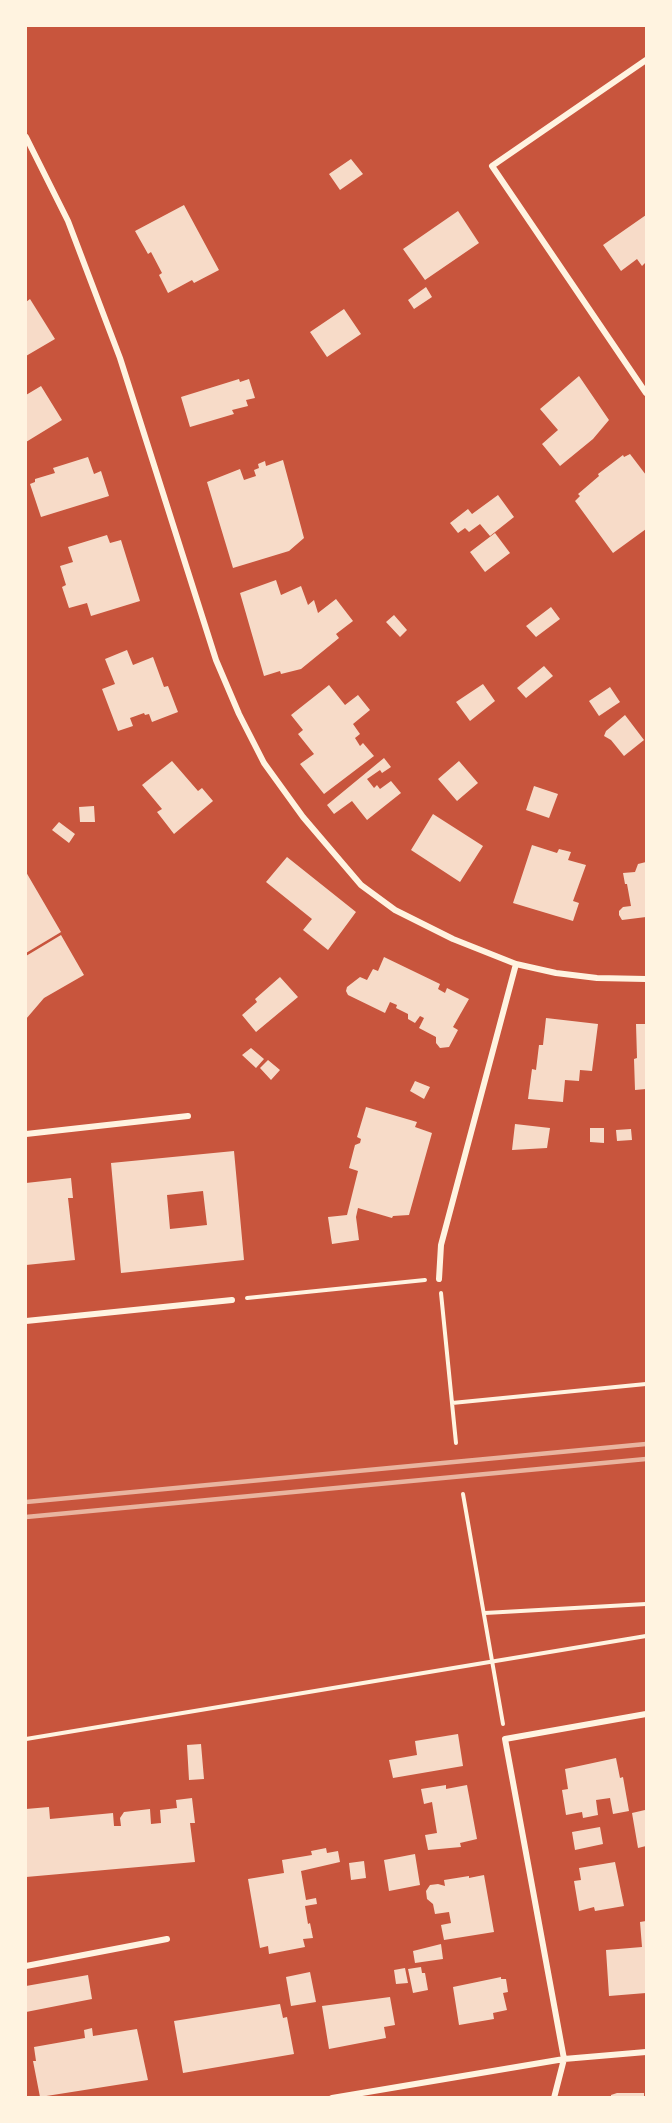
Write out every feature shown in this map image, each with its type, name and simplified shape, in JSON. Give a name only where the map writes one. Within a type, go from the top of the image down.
[{"type":"street","points":[[646,60],[492,166],[646,393]]},
{"type":"street","points":[[26,137],[68,221],[120,358],[216,660],[239,714],[264,763],[303,817],[361,885],[395,910],[453,939],[516,964],[556,973],[597,978],[646,979]]},
{"type":"street","points":[[439,1278],[441,1245],[516,964]]},
{"type":"street","points":[[26,1134],[188,1116]]},
{"type":"street","points":[[26,1321],[232,1300]]},
{"type":"street","points":[[554,2097],[564,2059],[505,1739],[646,1714]]},
{"type":"street","points":[[26,1966],[167,1939]]},
{"type":"street","points":[[332,2097],[564,2059],[646,2052]]},
{"type":"path","points":[[232,1300],[439,1278],[456,1443]]},
{"type":"path","points":[[452,1403],[646,1384]]},
{"type":"path","points":[[463,1494],[505,1739]]},
{"type":"path","points":[[485,1613],[646,1604]]},
{"type":"path","points":[[26,1739],[646,1636]]},
{"type":"building","points":[[351,159],[363,174],[340,190],[329,174]]},
{"type":"building","points":[[184,205],[219,270],[194,283],[192,280],[168,293],[159,275],[162,273],[151,252],[148,254],[135,231]]},
{"type":"building","points":[[458,211],[479,243],[425,280],[403,249]]},
{"type":"building","points":[[646,215],[646,262],[642,266],[637,259],[621,271],[603,245]]},
{"type":"building","points":[[426,287],[432,297],[414,309],[408,300]]},
{"type":"building","points":[[30,299],[55,339],[26,356],[26,302]]},
{"type":"building","points":[[344,309],[361,334],[327,357],[310,332]]},
{"type":"building","points":[[579,376],[609,420],[593,439],[560,466],[542,444],[558,430],[540,409]]},
{"type":"building","points":[[239,379],[240,382],[249,379],[255,398],[246,400],[248,406],[232,410],[234,414],[190,427],[181,397]]},
{"type":"building","points":[[41,386],[62,420],[26,442],[26,395]]},
{"type":"building","points":[[630,454],[646,475],[646,529],[613,553],[575,501],[580,496],[578,494],[599,476],[598,474],[623,455],[624,457]]},
{"type":"building","points":[[88,457],[94,474],[101,471],[109,496],[41,517],[30,484],[35,482],[35,479],[55,473],[53,468]]},
{"type":"building","points":[[283,460],[304,538],[289,551],[233,568],[207,482],[240,469],[244,480],[256,476],[254,470],[259,468],[258,464],[265,461],[266,466]]},
{"type":"building","points":[[498,495],[514,517],[490,536],[480,524],[469,532],[465,528],[458,533],[450,523],[468,509],[472,514]]},
{"type":"building","points":[[495,533],[510,553],[485,572],[470,552]]},
{"type":"building","points":[[107,535],[110,543],[121,540],[140,601],[91,616],[87,603],[69,608],[62,587],[66,585],[60,566],[73,562],[68,547]]},
{"type":"building","points":[[276,580],[281,595],[301,586],[308,605],[314,600],[318,613],[336,599],[353,621],[336,634],[339,638],[301,669],[281,674],[280,671],[264,676],[240,593]]},
{"type":"building","points":[[551,607],[560,619],[536,637],[526,626]]},
{"type":"building","points":[[394,615],[407,630],[400,637],[386,622]]},
{"type":"building","points":[[127,650],[133,665],[153,657],[164,687],[168,686],[178,712],[152,722],[149,714],[144,713],[130,718],[133,726],[118,731],[102,689],[115,684],[105,659]]},
{"type":"building","points":[[544,666],[553,676],[526,698],[517,688]]},
{"type":"building","points":[[483,684],[495,701],[470,721],[456,702]]},
{"type":"building","points":[[329,685],[345,705],[358,695],[370,710],[353,724],[360,734],[355,738],[360,746],[363,743],[374,756],[324,794],[300,764],[314,754],[298,734],[303,730],[291,715]]},
{"type":"building","points":[[610,687],[620,702],[599,716],[589,701]]},
{"type":"building","points":[[625,715],[644,740],[624,756],[611,740],[604,736],[606,731]]},
{"type":"building","points":[[384,758],[391,767],[382,773],[380,770],[367,779],[374,788],[377,785],[380,789],[391,781],[401,793],[367,820],[352,801],[334,814],[327,805]]},
{"type":"building","points":[[172,761],[198,791],[202,788],[213,801],[174,834],[157,812],[162,809],[142,785]]},
{"type":"building","points":[[459,761],[478,783],[457,801],[438,779]]},
{"type":"building","points":[[534,786],[558,794],[549,818],[526,810]]},
{"type":"building","points":[[94,806],[95,822],[80,822],[79,807]]},
{"type":"building","points":[[433,814],[483,846],[460,882],[411,850]]},
{"type":"building","points":[[59,822],[75,834],[69,843],[52,830]]},
{"type":"building","points":[[532,845],[557,853],[559,849],[571,852],[568,860],[586,865],[573,901],[579,903],[573,921],[513,903]]},
{"type":"building","points":[[287,857],[356,912],[328,950],[303,930],[312,919],[266,882]]},
{"type":"building","points":[[646,862],[646,917],[622,920],[619,911],[623,907],[631,906],[623,873],[635,872],[638,864]]},
{"type":"building","points":[[26,872],[61,932],[26,953]]},
{"type":"building","points":[[61,935],[84,975],[44,998],[26,1019],[26,956]]},
{"type":"building","points":[[384,957],[440,984],[438,989],[445,993],[447,988],[469,999],[453,1027],[458,1030],[449,1047],[440,1048],[436,1043],[436,1037],[419,1028],[424,1018],[420,1016],[415,1023],[408,1019],[408,1014],[390,1002],[385,1013],[348,995],[347,987],[360,977],[367,980],[373,969],[378,971]]},
{"type":"building","points":[[280,977],[298,997],[256,1032],[242,1015],[257,1002],[255,999]]},
{"type":"building","points":[[546,1018],[598,1024],[592,1071],[580,1070],[579,1081],[565,1080],[563,1102],[528,1099],[532,1069],[536,1070],[539,1045],[543,1045]]},
{"type":"building","points":[[636,1024],[646,1024],[646,1089],[635,1090],[634,1059],[637,1058]]},
{"type":"building","points":[[251,1048],[264,1059],[256,1068],[242,1055]]},
{"type":"building","points":[[268,1060],[280,1070],[271,1080],[260,1068]]},
{"type":"building","points":[[415,1081],[430,1087],[424,1099],[410,1091]]},
{"type":"building","points":[[366,1107],[417,1122],[415,1127],[432,1133],[409,1215],[392,1218],[358,1208],[356,1217],[359,1240],[332,1244],[328,1217],[347,1215],[358,1171],[349,1168],[355,1145],[360,1143],[361,1139],[357,1137]]},
{"type":"building","points":[[515,1124],[550,1128],[547,1148],[512,1150]]},
{"type":"building","points":[[590,1128],[604,1128],[604,1143],[590,1142]]},
{"type":"building","points":[[631,1129],[632,1140],[617,1141],[616,1130]]},
{"type":"building","points":[[234,1151],[244,1260],[121,1273],[111,1163]],"holes":[[[203,1191],[207,1225],[170,1229],[167,1195]]]},
{"type":"building","points":[[71,1178],[73,1198],[68,1198],[75,1260],[26,1265],[26,1183]]},
{"type":"building","points":[[458,1734],[463,1766],[393,1778],[389,1760],[417,1755],[415,1741]]},
{"type":"building","points":[[201,1744],[204,1779],[189,1780],[187,1745]]},
{"type":"building","points":[[616,1758],[620,1778],[623,1777],[629,1811],[613,1814],[610,1798],[596,1800],[598,1815],[583,1818],[582,1812],[566,1815],[562,1790],[568,1789],[565,1769]]},
{"type":"building","points":[[446,1785],[446,1789],[467,1785],[477,1839],[460,1843],[461,1847],[428,1850],[425,1835],[437,1833],[432,1802],[424,1804],[421,1789]]},
{"type":"building","points":[[192,1798],[195,1823],[190,1823],[195,1862],[26,1877],[26,1809],[49,1807],[50,1819],[113,1813],[114,1826],[121,1826],[120,1818],[124,1812],[150,1809],[151,1824],[161,1823],[160,1810],[177,1808],[176,1800]]},
{"type":"building","points":[[645,1810],[646,1846],[638,1848],[632,1813]]},
{"type":"building","points":[[600,1827],[603,1844],[575,1850],[572,1832]]},
{"type":"building","points":[[326,1848],[327,1853],[338,1851],[340,1862],[301,1871],[306,1900],[316,1898],[317,1904],[305,1906],[313,1938],[303,1939],[305,1947],[269,1954],[268,1946],[260,1948],[248,1879],[284,1873],[282,1860],[312,1855],[311,1851]]},
{"type":"building","points":[[415,1854],[420,1885],[389,1891],[384,1860]]},
{"type":"building","points":[[364,1861],[366,1878],[351,1880],[349,1863]]},
{"type":"building","points":[[615,1862],[624,1906],[595,1911],[594,1907],[579,1911],[574,1881],[581,1880],[579,1868]]},
{"type":"building","points":[[484,1875],[494,1932],[444,1940],[441,1925],[451,1923],[449,1912],[435,1914],[433,1904],[427,1899],[426,1891],[430,1885],[445,1886],[444,1880]]},
{"type":"building","points":[[646,1921],[646,1993],[609,1996],[606,1950],[642,1947],[640,1922]]},
{"type":"building","points":[[441,1944],[443,1959],[415,1963],[413,1951]]},
{"type":"building","points":[[421,1967],[422,1973],[425,1973],[428,1990],[413,1993],[408,1969]]},
{"type":"building","points":[[405,1968],[408,1983],[396,1984],[394,1970]]},
{"type":"building","points":[[310,1972],[316,2002],[291,2006],[286,1977]]},
{"type":"building","points":[[88,1975],[92,1999],[26,2012],[26,1986]]},
{"type":"building","points":[[501,1977],[501,1979],[506,1979],[508,1992],[503,1993],[507,2010],[493,2013],[494,2019],[459,2025],[453,1987]]},
{"type":"building","points":[[390,1997],[395,2025],[384,2027],[386,2038],[329,2049],[322,2006]]},
{"type":"building","points":[[280,2004],[283,2018],[287,2017],[294,2054],[183,2073],[174,2021]]},
{"type":"building","points":[[92,2028],[93,2036],[137,2029],[148,2080],[40,2097],[33,2061],[36,2061],[34,2047],[85,2038],[84,2030]]},
{"type":"building","points":[[617,2093],[644,2093],[644,2097],[611,2097]]},
{"type":"railway","points":[[26,1502],[646,1444]]},
{"type":"railway","points":[[26,1517],[646,1459]]}]
